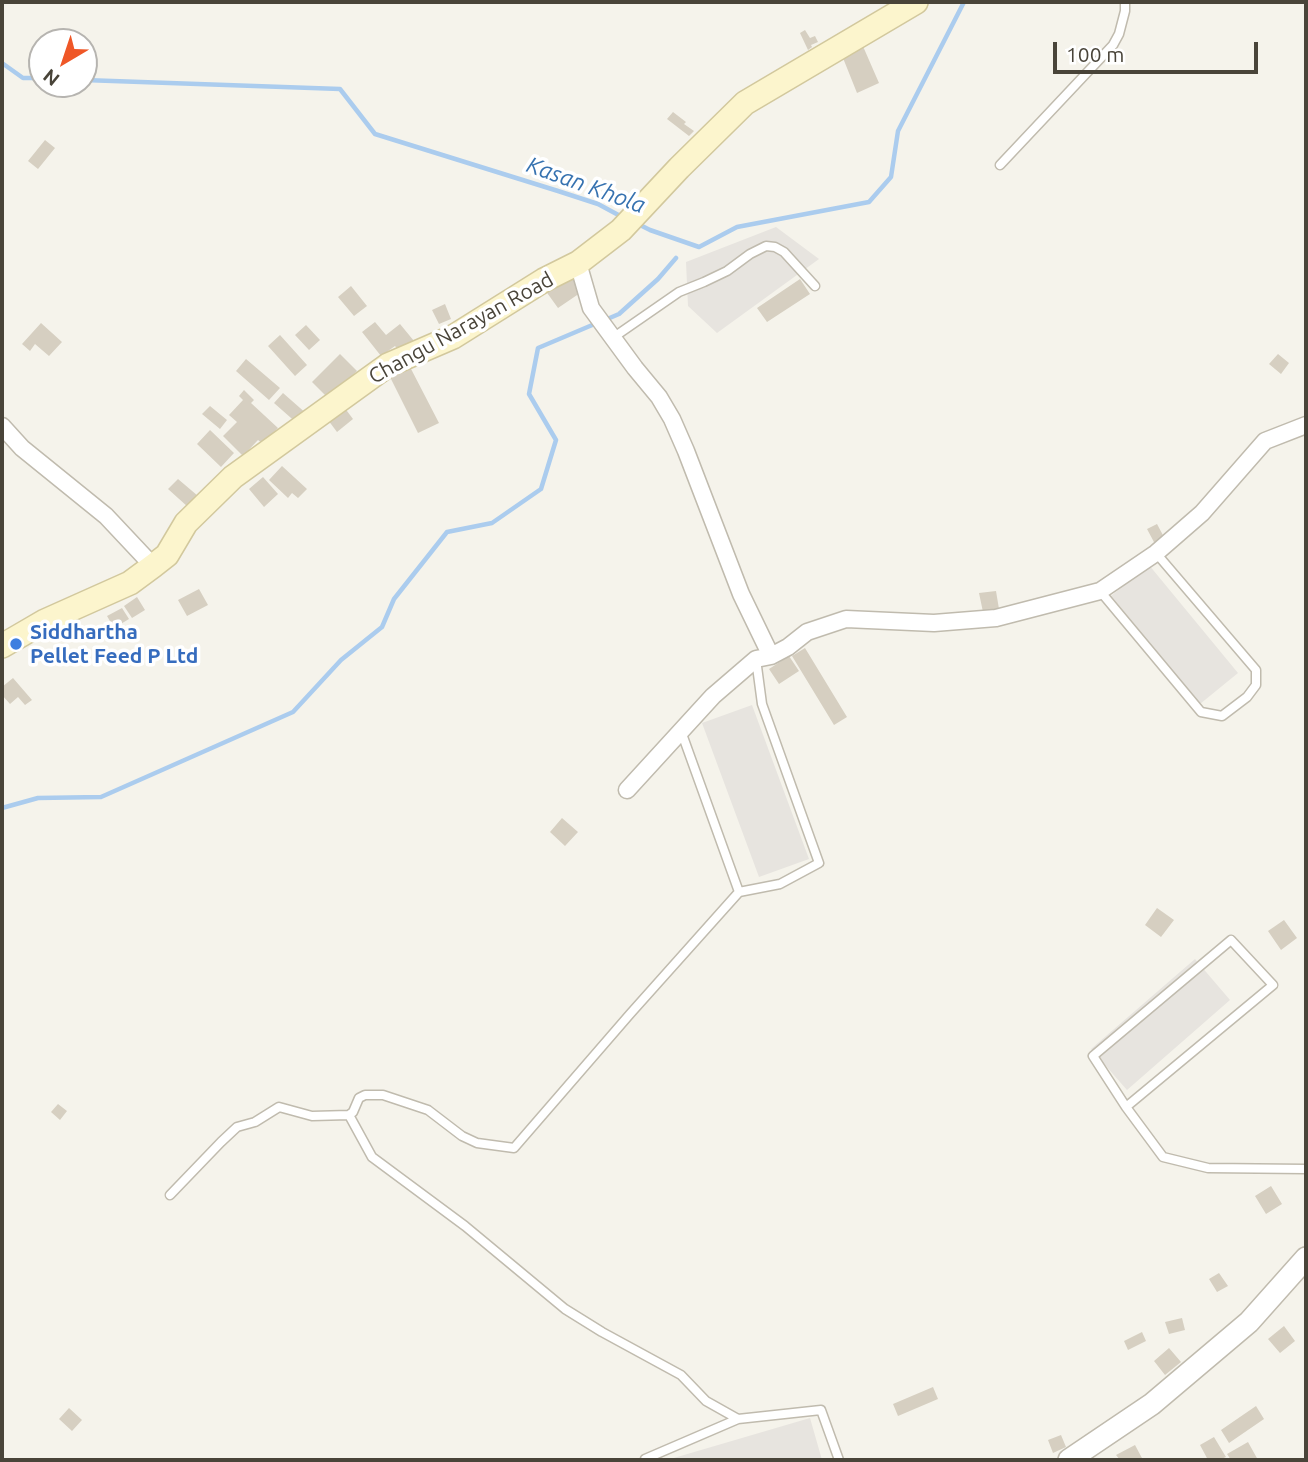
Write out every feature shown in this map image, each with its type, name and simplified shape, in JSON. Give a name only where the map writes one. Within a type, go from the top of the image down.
[{"type":"main road","name":"Changu Narayan Road","points":[[2,646],[45,621],[130,583],[167,555],[186,523],[233,477],[388,365],[453,337],[578,262],[621,230],[679,168],[746,103],[916,2]]},
{"type":"street","points":[[578,262],[591,308],[659,397],[672,419],[763,657]]},
{"type":"street","points":[[627,790],[718,691],[763,657],[788,647],[807,632],[846,619],[934,623],[996,618],[1100,591],[1156,553],[1202,513],[1265,442],[1306,425]]},
{"type":"street","points":[[2,426],[22,448],[106,516],[153,566]]},
{"type":"street","points":[[1069,1460],[1152,1404],[1249,1322],[1306,1258]]},
{"type":"lane","points":[[1000,165],[1112,45],[1119,34],[1125,2]]},
{"type":"lane","points":[[614,337],[679,292],[727,271],[766,246],[784,252],[815,286]]},
{"type":"lane","points":[[1100,591],[1201,712],[1222,716],[1247,697],[1256,685],[1256,670],[1156,553]]},
{"type":"lane","points":[[170,1195],[237,1127],[255,1122],[279,1107],[312,1116],[349,1115],[359,1098],[365,1095],[383,1095],[428,1110],[462,1136],[477,1143],[514,1147],[739,892],[780,884],[819,863],[762,704],[763,657]]},
{"type":"lane","points":[[681,731],[739,892]]},
{"type":"lane","points":[[1126,1107],[1273,985],[1231,940],[1093,1056],[1126,1107],[1163,1157],[1208,1168],[1306,1169]]},
{"type":"lane","points":[[349,1115],[372,1157],[465,1226],[565,1309],[681,1375],[706,1401],[738,1419]]},
{"type":"lane","points":[[645,1460],[738,1419],[821,1410],[839,1460]]},
{"type":"shaded area","points":[[776,227],[819,259],[717,333],[688,306],[686,262]]},
{"type":"shaded area","points":[[1149,565],[1238,673],[1200,704],[1111,596]]},
{"type":"shaded area","points":[[752,705],[809,859],[759,877],[702,723]]},
{"type":"shaded area","points":[[1195,959],[1230,1000],[1127,1090],[1091,1049]]},
{"type":"shaded area","points":[[810,1418],[822,1460],[667,1460]]},
{"type":"building","points":[[805,30],[810,38],[815,36],[818,42],[808,50],[800,33]]},
{"type":"building","points":[[862,44],[879,83],[857,93],[841,53]]},
{"type":"building","points":[[673,112],[694,131],[689,136],[667,119]]},
{"type":"building","points":[[45,140],[55,148],[38,169],[28,161]]},
{"type":"building","points":[[570,272],[583,291],[558,308],[545,290]]},
{"type":"building","points":[[800,279],[810,294],[767,322],[757,308]]},
{"type":"building","points":[[351,286],[367,306],[354,316],[338,297]]},
{"type":"building","points":[[445,304],[451,319],[439,324],[432,310]]},
{"type":"building","points":[[375,322],[386,335],[400,324],[414,341],[400,352],[395,346],[381,356],[362,332]]},
{"type":"building","points":[[41,323],[62,342],[49,356],[35,344],[30,351],[22,344]]},
{"type":"building","points":[[306,325],[320,340],[309,350],[295,335]]},
{"type":"building","points":[[280,335],[307,365],[295,376],[268,346]]},
{"type":"building","points":[[340,354],[357,371],[329,399],[312,382]]},
{"type":"building","points":[[1278,354],[1289,363],[1281,374],[1269,364]]},
{"type":"building","points":[[246,359],[280,388],[269,400],[236,371]]},
{"type":"building","points":[[409,365],[439,423],[418,433],[389,375]]},
{"type":"building","points":[[244,390],[254,400],[251,403],[278,428],[263,444],[258,440],[243,456],[223,436],[237,422],[229,415],[243,400],[239,396]]},
{"type":"building","points":[[283,393],[308,415],[299,425],[274,403]]},
{"type":"building","points":[[341,403],[353,419],[337,432],[325,416]]},
{"type":"building","points":[[210,406],[227,420],[220,429],[202,414]]},
{"type":"building","points":[[210,430],[234,453],[221,467],[197,444]]},
{"type":"building","points":[[282,466],[307,489],[298,498],[292,493],[288,498],[269,480]]},
{"type":"building","points":[[263,477],[278,494],[264,507],[249,489]]},
{"type":"building","points":[[178,479],[198,496],[188,507],[168,489]]},
{"type":"building","points":[[1157,524],[1165,539],[1155,544],[1147,529]]},
{"type":"building","points":[[199,589],[208,605],[187,616],[178,600]]},
{"type":"building","points":[[996,591],[999,609],[983,612],[979,593]]},
{"type":"building","points":[[137,597],[145,610],[132,618],[124,606]]},
{"type":"building","points":[[122,608],[129,619],[114,628],[107,616]]},
{"type":"building","points":[[805,648],[847,717],[834,725],[792,656]]},
{"type":"building","points":[[789,656],[799,671],[779,684],[769,669]]},
{"type":"building","points":[[13,678],[32,700],[25,705],[18,697],[10,704],[2,695],[2,687]]},
{"type":"building","points":[[562,818],[578,832],[565,846],[550,832]]},
{"type":"building","points":[[1157,908],[1174,920],[1161,937],[1145,925]]},
{"type":"building","points":[[1284,920],[1297,938],[1281,950],[1268,931]]},
{"type":"building","points":[[58,1104],[67,1111],[60,1120],[51,1112]]},
{"type":"building","points":[[1271,1186],[1282,1204],[1266,1214],[1255,1196]]},
{"type":"building","points":[[1219,1273],[1228,1286],[1217,1292],[1209,1279]]},
{"type":"building","points":[[1182,1318],[1185,1330],[1169,1334],[1165,1322]]},
{"type":"building","points":[[1284,1326],[1295,1341],[1280,1353],[1268,1339]]},
{"type":"building","points":[[1142,1332],[1146,1341],[1128,1350],[1124,1341]]},
{"type":"building","points":[[1169,1348],[1181,1362],[1165,1375],[1154,1361]]},
{"type":"building","points":[[933,1387],[938,1399],[898,1416],[893,1404]]},
{"type":"building","points":[[1256,1406],[1264,1419],[1229,1443],[1221,1430]]},
{"type":"building","points":[[69,1408],[82,1420],[72,1431],[59,1419]]},
{"type":"building","points":[[1061,1435],[1066,1447],[1053,1453],[1048,1440]]},
{"type":"building","points":[[1214,1437],[1226,1457],[1208,1460],[1200,1445]]},
{"type":"building","points":[[1248,1442],[1258,1460],[1231,1460],[1227,1454]]},
{"type":"building","points":[[1135,1445],[1143,1460],[1120,1460],[1116,1455]]},
{"type":"waterway","name":"Kasan Khola","points":[[638,224],[699,247],[737,227],[869,202],[891,177],[898,131],[964,2]]},
{"type":"waterway","name":"Kasan Khola","points":[[2,63],[23,78],[28,78]]},
{"type":"waterway","name":"Kasan Khola","points":[[98,80],[340,89],[375,134],[598,204],[624,218]]},
{"type":"waterway","points":[[605,320],[619,314],[658,279],[676,258]]},
{"type":"waterway","points":[[2,808],[38,798],[101,797],[293,712],[341,660],[382,627],[394,599],[447,532],[492,523],[541,489],[556,440],[529,394],[538,348],[597,323]]},
{"type":"place","name":"Siddhartha Pellet Feed P Ltd","points":[[16,644]]}]
